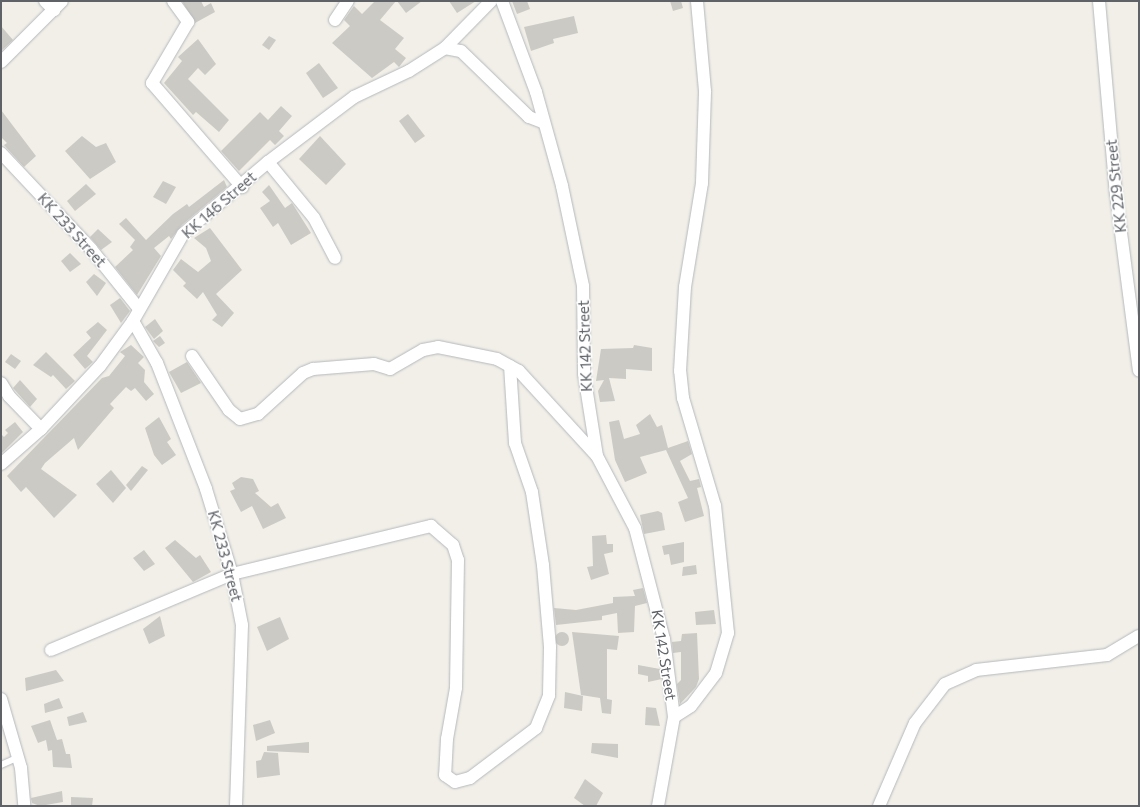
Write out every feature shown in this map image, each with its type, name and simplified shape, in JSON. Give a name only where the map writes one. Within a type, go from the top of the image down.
[{"type":"street","points":[[1,62],[58,5],[45,1]]},
{"type":"street","points":[[173,1],[188,22],[152,83],[242,186]]},
{"type":"street","points":[[335,20],[348,1]]},
{"type":"street","name":"KK 146 Street","points":[[1,464],[41,429],[100,366],[133,321],[183,234],[242,186],[268,162],[354,97],[445,48],[491,1]]},
{"type":"street","name":"KK 142 Street","points":[[502,1],[536,92],[542,122],[562,186],[583,286],[584,374],[597,456],[640,543],[665,646],[674,717],[658,806]]},
{"type":"street","points":[[674,717],[691,706],[716,674],[728,633],[715,506],[702,451],[683,398],[680,371],[685,287],[702,183],[705,90],[697,1]]},
{"type":"street","name":"KK 229 Street","points":[[1099,1],[1116,194],[1139,371]]},
{"type":"street","points":[[445,48],[461,51],[529,117],[542,122]]},
{"type":"street","name":"KK 233 Street","points":[[1,153],[91,249],[139,309]]},
{"type":"street","points":[[268,162],[314,218],[335,258]]},
{"type":"street","name":"KK 233 Street","points":[[133,321],[157,363],[206,489],[232,574],[242,625],[236,806]]},
{"type":"street","points":[[192,356],[229,410],[240,419],[258,414],[303,373],[313,370],[374,364],[390,369],[423,350],[438,347],[497,359],[510,366],[543,396],[597,456]]},
{"type":"street","points":[[50,650],[140,609],[232,574],[431,526],[453,545],[458,567],[456,688],[447,739],[445,775],[451,781],[460,782],[513,748],[536,728],[546,711],[550,647],[532,492],[512,419],[510,366]]},
{"type":"street","points":[[1,383],[41,429]]},
{"type":"street","points":[[879,806],[916,723],[945,684],[976,670],[1107,655],[1139,636]]},
{"type":"street","points":[[1,699],[19,757],[24,806]]},
{"type":"lane","points":[[1,765],[19,757]]},
{"type":"building","points":[[182,1],[201,1],[204,7],[211,3],[215,12],[195,23]]},
{"type":"building","points":[[375,1],[396,1],[380,20],[404,38],[395,49],[406,58],[399,67],[394,62],[372,78],[332,43],[350,26],[344,20],[354,6],[362,14]]},
{"type":"building","points":[[397,1],[422,1],[406,13]]},
{"type":"building","points":[[449,1],[476,1],[457,13]]},
{"type":"building","points":[[512,1],[527,1],[530,9],[517,14]]},
{"type":"building","points":[[670,1],[681,1],[683,8],[673,11]]},
{"type":"building","points":[[574,16],[578,33],[553,39],[554,43],[531,51],[524,27]]},
{"type":"building","points":[[1,26],[13,40],[1,51]]},
{"type":"building","points":[[269,36],[276,40],[269,50],[262,45]]},
{"type":"building","points":[[198,39],[216,64],[205,75],[198,68],[188,79],[229,120],[219,132],[196,112],[193,115],[164,83],[182,61],[178,57]]},
{"type":"building","points":[[319,63],[338,88],[323,98],[306,73]]},
{"type":"building","points":[[281,106],[292,116],[279,131],[284,136],[275,145],[270,140],[239,171],[221,151],[260,112],[268,120]]},
{"type":"building","points":[[1,110],[36,156],[24,167],[4,145],[7,143],[1,137]]},
{"type":"building","points":[[408,114],[425,136],[415,143],[399,121]]},
{"type":"building","points":[[82,136],[96,147],[106,143],[116,162],[90,179],[65,151]]},
{"type":"building","points":[[320,136],[346,164],[326,185],[299,159]]},
{"type":"building","points":[[224,180],[227,187],[182,225],[171,239],[169,236],[154,248],[161,256],[137,295],[115,267],[133,250],[130,247],[135,240],[119,224],[126,218],[146,240],[173,214],[187,204],[189,207]]},
{"type":"building","points":[[163,181],[176,187],[166,204],[153,197]]},
{"type":"building","points":[[86,184],[96,194],[75,211],[67,201]]},
{"type":"building","points":[[269,185],[285,208],[292,203],[311,233],[291,245],[278,223],[273,227],[260,208],[270,201],[262,192]]},
{"type":"building","points":[[210,228],[242,270],[216,294],[234,313],[222,327],[212,320],[217,315],[203,292],[197,299],[183,286],[186,283],[173,270],[181,259],[198,272],[211,261],[206,248],[194,238]]},
{"type":"building","points":[[98,229],[112,242],[101,250],[90,237]]},
{"type":"building","points":[[70,253],[81,264],[70,272],[61,261]]},
{"type":"building","points":[[94,274],[106,283],[97,296],[86,282]]},
{"type":"building","points":[[120,298],[130,311],[121,323],[110,305]]},
{"type":"building","points":[[155,319],[163,331],[154,339],[145,327]]},
{"type":"building","points":[[98,322],[107,330],[87,356],[93,362],[85,369],[73,355],[91,338],[86,332]]},
{"type":"building","points":[[160,336],[165,343],[159,347],[153,341]]},
{"type":"building","points":[[131,345],[144,357],[138,363],[145,370],[144,382],[154,394],[146,401],[135,388],[131,391],[126,387],[110,404],[114,408],[78,450],[74,438],[45,463],[41,469],[77,495],[54,518],[26,487],[21,492],[7,476],[102,378],[109,376],[125,356],[120,352]]},
{"type":"building","points":[[634,345],[652,348],[652,371],[626,369],[626,379],[609,378],[615,401],[600,402],[598,391],[604,380],[596,381],[601,349],[633,348]]},
{"type":"building","points":[[46,352],[75,381],[66,389],[53,375],[51,377],[33,365]]},
{"type":"building","points":[[11,354],[21,361],[15,369],[5,362]]},
{"type":"building","points":[[187,362],[201,383],[181,393],[169,372]]},
{"type":"building","points":[[20,380],[37,399],[30,407],[13,388]]},
{"type":"building","points":[[650,414],[657,427],[662,425],[668,448],[688,441],[692,454],[680,461],[690,481],[699,479],[701,487],[697,488],[704,516],[685,522],[678,502],[688,498],[666,450],[640,457],[647,473],[625,482],[615,460],[609,422],[619,420],[624,439],[640,434],[636,425]]},
{"type":"building","points":[[159,417],[171,439],[167,442],[176,455],[162,465],[154,455],[145,428]]},
{"type":"building","points":[[15,422],[23,432],[1,454],[1,434],[4,437],[8,433],[5,430]]},
{"type":"building","points":[[142,466],[148,470],[131,491],[126,485]]},
{"type":"building","points":[[111,470],[126,488],[113,503],[96,484]]},
{"type":"building","points":[[241,477],[253,479],[259,491],[255,493],[271,507],[278,503],[286,518],[263,529],[252,506],[241,512],[230,491],[235,489],[232,483]]},
{"type":"building","points":[[658,511],[662,513],[665,530],[644,534],[640,515]]},
{"type":"building","points":[[606,535],[607,544],[613,544],[613,552],[604,554],[609,574],[591,580],[587,567],[593,566],[592,536]]},
{"type":"building","points":[[175,540],[196,558],[200,555],[211,572],[193,582],[165,548]]},
{"type":"building","points":[[684,542],[684,562],[671,565],[669,554],[664,555],[662,546]]},
{"type":"building","points":[[144,550],[155,564],[144,571],[133,558]]},
{"type":"building","points":[[696,565],[697,574],[682,576],[683,567]]},
{"type":"building","points":[[643,588],[647,603],[635,606],[634,632],[618,633],[617,613],[602,616],[602,620],[556,625],[554,608],[576,610],[613,603],[613,597],[635,596],[633,590]]},
{"type":"building","points":[[714,610],[716,624],[696,625],[695,612]]},
{"type":"building","points":[[160,616],[165,636],[149,644],[143,629]]},
{"type":"building","points":[[280,617],[289,639],[267,651],[257,627]]},
{"type":"building","points":[[559,632],[565,632],[569,636],[569,642],[565,646],[559,646],[555,642],[555,636]]},
{"type":"building","points":[[572,632],[619,636],[617,650],[607,649],[607,699],[612,700],[611,714],[602,713],[600,698],[581,695]]},
{"type":"building","points":[[697,633],[699,679],[696,687],[680,704],[677,684],[681,680],[681,652],[673,653],[672,642],[681,641],[682,634]]},
{"type":"building","points":[[638,665],[660,669],[662,679],[648,682],[648,676],[638,674]]},
{"type":"building","points":[[56,670],[64,681],[26,691],[25,678]]},
{"type":"building","points":[[565,692],[583,696],[582,711],[564,708]]},
{"type":"building","points":[[59,698],[63,708],[45,713],[44,704]]},
{"type":"building","points":[[646,707],[656,708],[660,726],[645,725]]},
{"type":"building","points":[[83,712],[87,722],[69,726],[67,717]]},
{"type":"building","points":[[50,720],[57,740],[62,739],[66,754],[70,754],[72,768],[53,767],[52,750],[48,751],[46,740],[38,743],[31,726]]},
{"type":"building","points":[[270,720],[275,733],[256,741],[253,725]]},
{"type":"building","points":[[309,742],[309,753],[267,751],[267,746]]},
{"type":"building","points":[[592,743],[618,744],[618,758],[591,753]]},
{"type":"building","points":[[264,752],[278,753],[280,775],[257,778],[256,761],[261,760]]},
{"type":"building","points":[[585,779],[603,793],[596,806],[585,806],[574,798]]},
{"type":"building","points":[[62,791],[63,802],[40,806],[32,803],[31,798]]},
{"type":"building","points":[[71,797],[93,798],[92,806],[71,806]]}]
